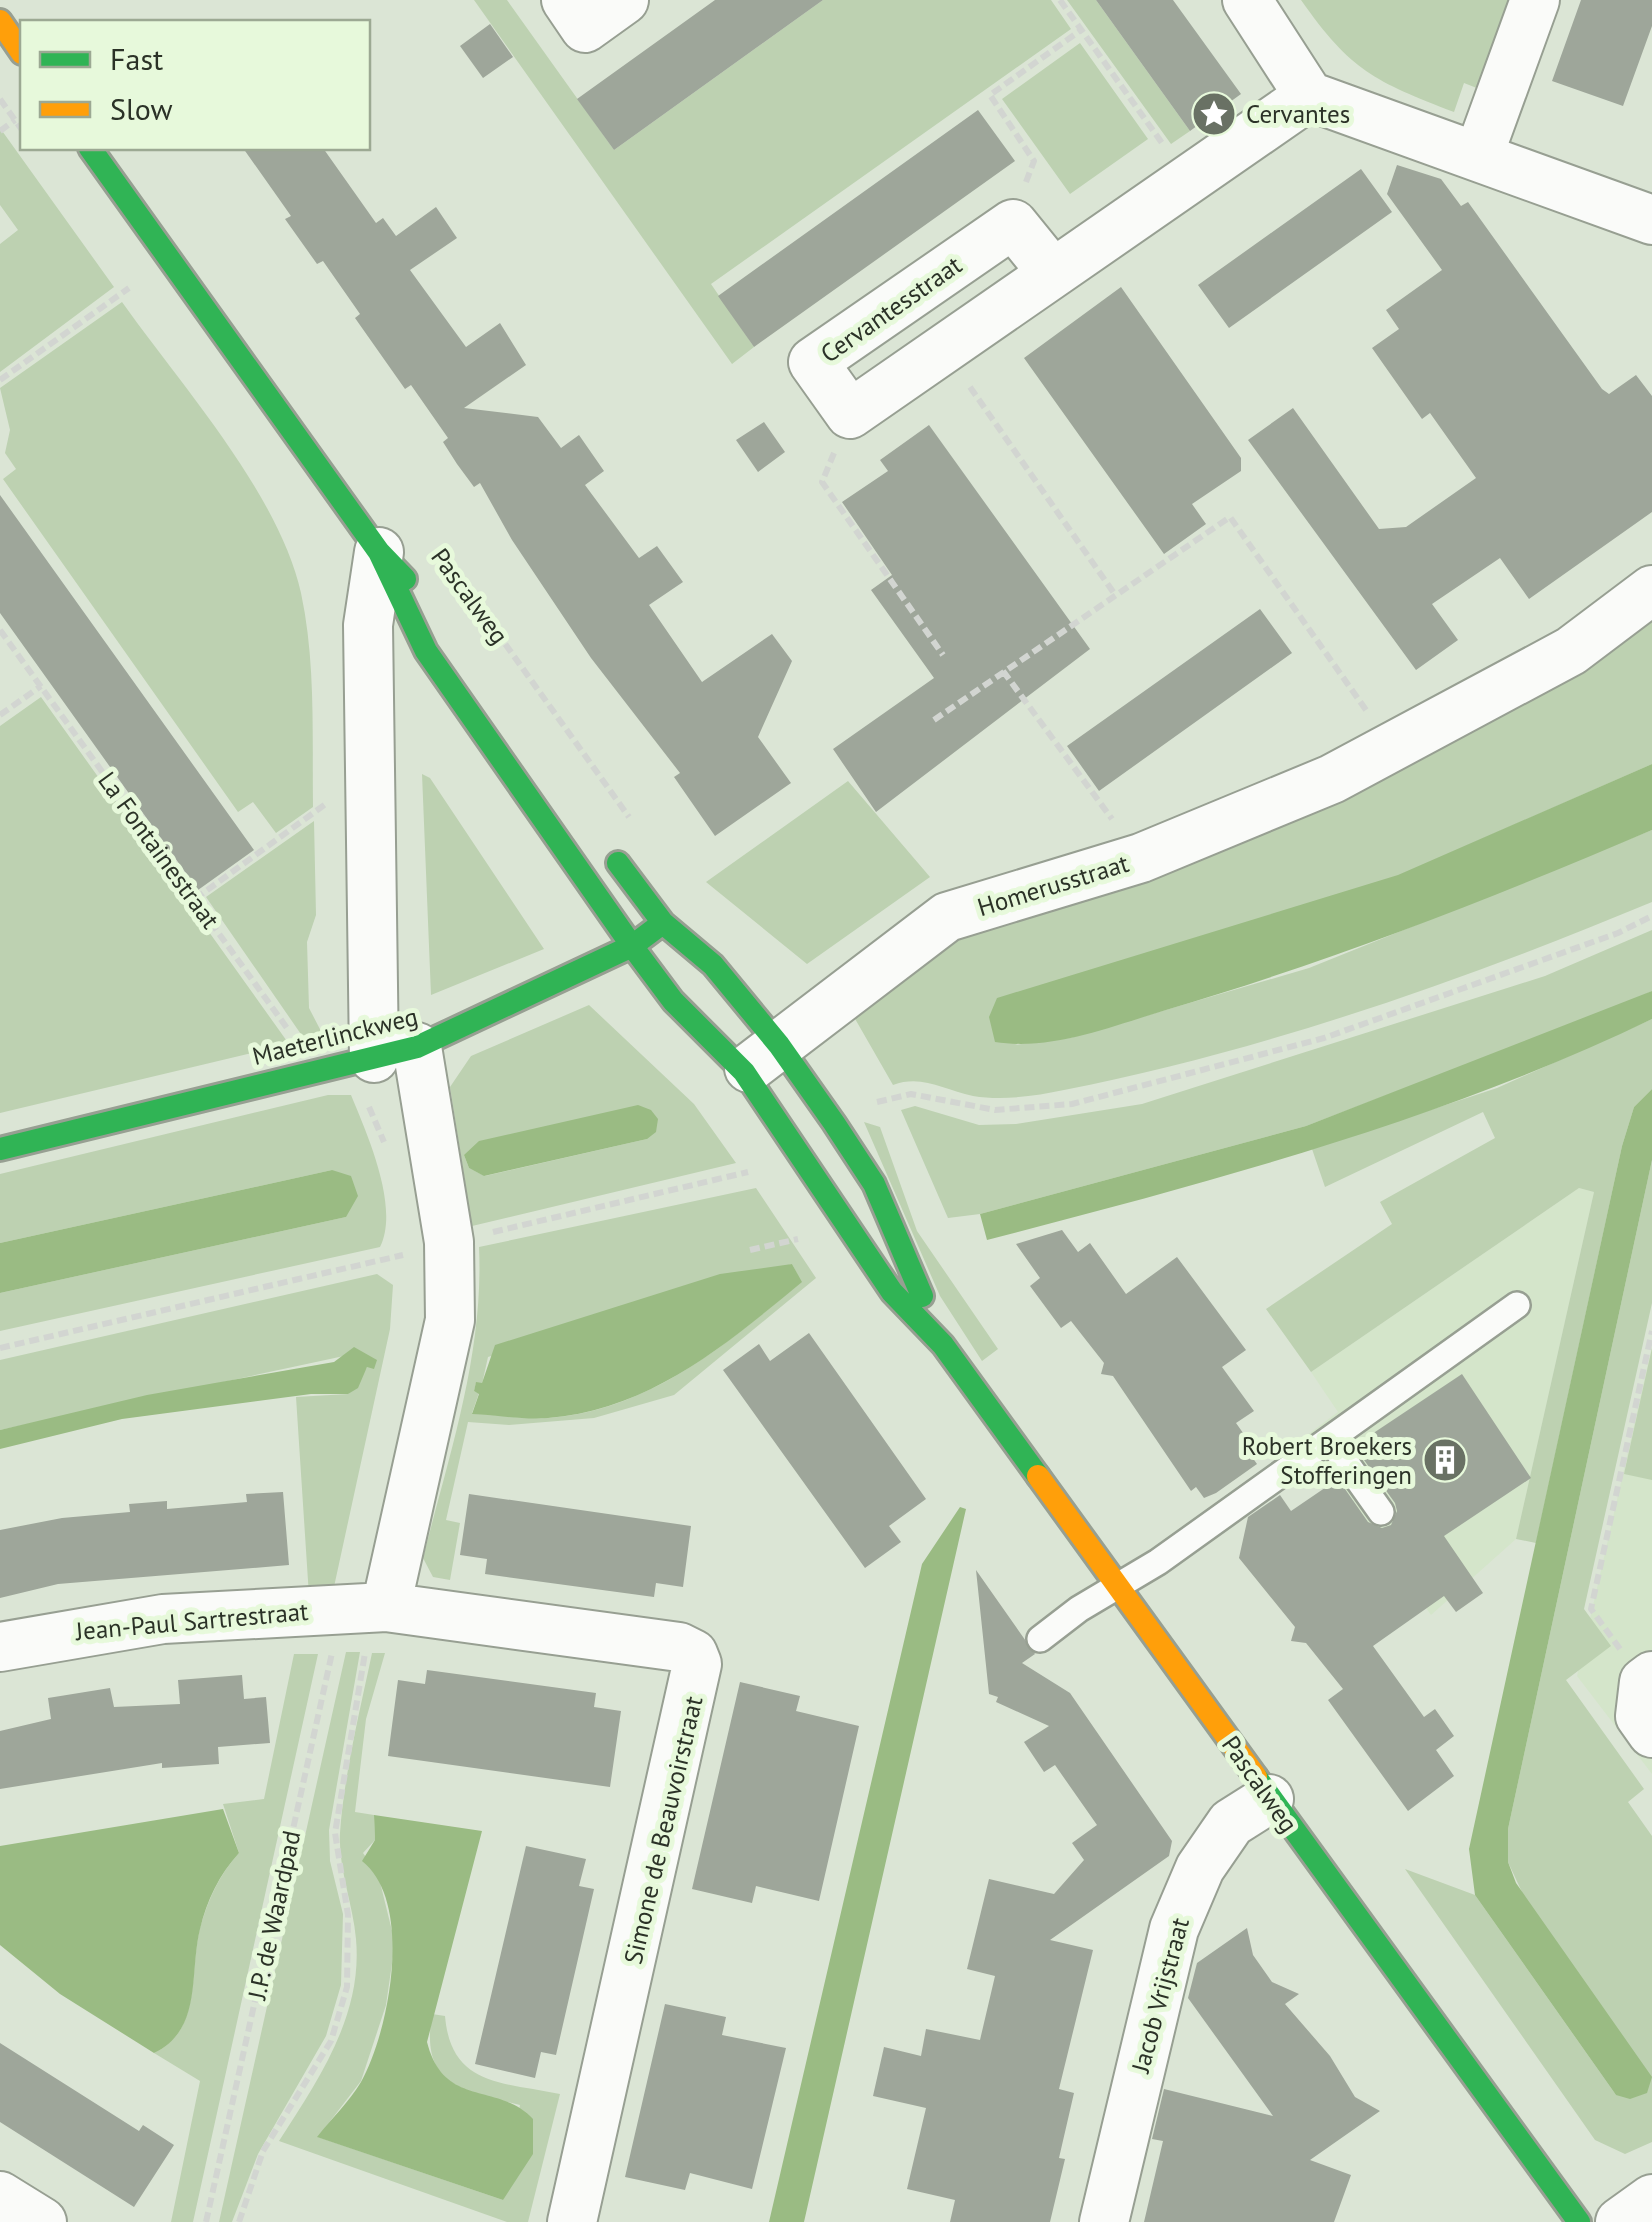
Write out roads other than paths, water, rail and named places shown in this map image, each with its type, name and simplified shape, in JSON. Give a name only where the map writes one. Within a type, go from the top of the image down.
[{"type":"street","points":[[566,0],[585,28],[624,0]]},
{"type":"street","points":[[1246,0],[1308,96],[1652,220]]},
{"type":"street","points":[[1478,157],[1535,0]]},
{"type":"street","points":[[0,21],[20,50]]},
{"type":"street","points":[[1052,272],[1308,96]]},
{"type":"street","name":"Pascalweg","points":[[91,150],[379,552],[427,602]]},
{"type":"street","name":"Cervantesstraat","points":[[1013,224],[1052,272],[850,414],[812,362],[1013,224]]},
{"type":"street","points":[[364,1608],[450,1320],[427,1248],[395,1052],[368,774],[368,626],[379,552]]},
{"type":"street","name":"Pascalweg","points":[[379,552],[426,652],[673,1001],[762,1058],[874,1184],[942,1345]]},
{"type":"street","name":"Homerusstraat","points":[[762,1058],[947,918],[1141,858],[1332,780],[1571,651],[1652,590]]},
{"type":"street","name":"Pascalweg","points":[[608,850],[663,923],[713,965],[762,1058],[792,1152],[892,1292],[942,1345],[1120,1585],[1269,1799],[1580,2222]]},
{"type":"street","name":"Maeterlinckweg","points":[[0,1149],[395,1052],[632,946],[663,923]]},
{"type":"street","name":"Jean-Paul Sartrestraat","points":[[0,1647],[163,1618],[364,1608]]},
{"type":"street","name":"Simone de Beauvoirstraat","points":[[364,1608],[679,1646],[693,1654],[698,1664],[572,2222]]},
{"type":"street","points":[[1648,1679],[1640,1716],[1652,1733]]},
{"type":"street","name":"Jacob Vrijstraat","points":[[1104,2222],[1174,1928],[1200,1868],[1232,1823],[1269,1799]]},
{"type":"street","points":[[0,2196],[42,2222]]},
{"type":"street","points":[[1620,2222],[1652,2200]]},
{"type":"lane","points":[[1040,1639],[1330,1440],[1517,1305]]},
{"type":"lane","points":[[1330,1440],[1381,1512]]},
{"type":"place","name":"Cervantes","points":[[1214,114]]},
{"type":"place","name":"Robert Broekers Stofferingen","points":[[1445,1460]]}]
